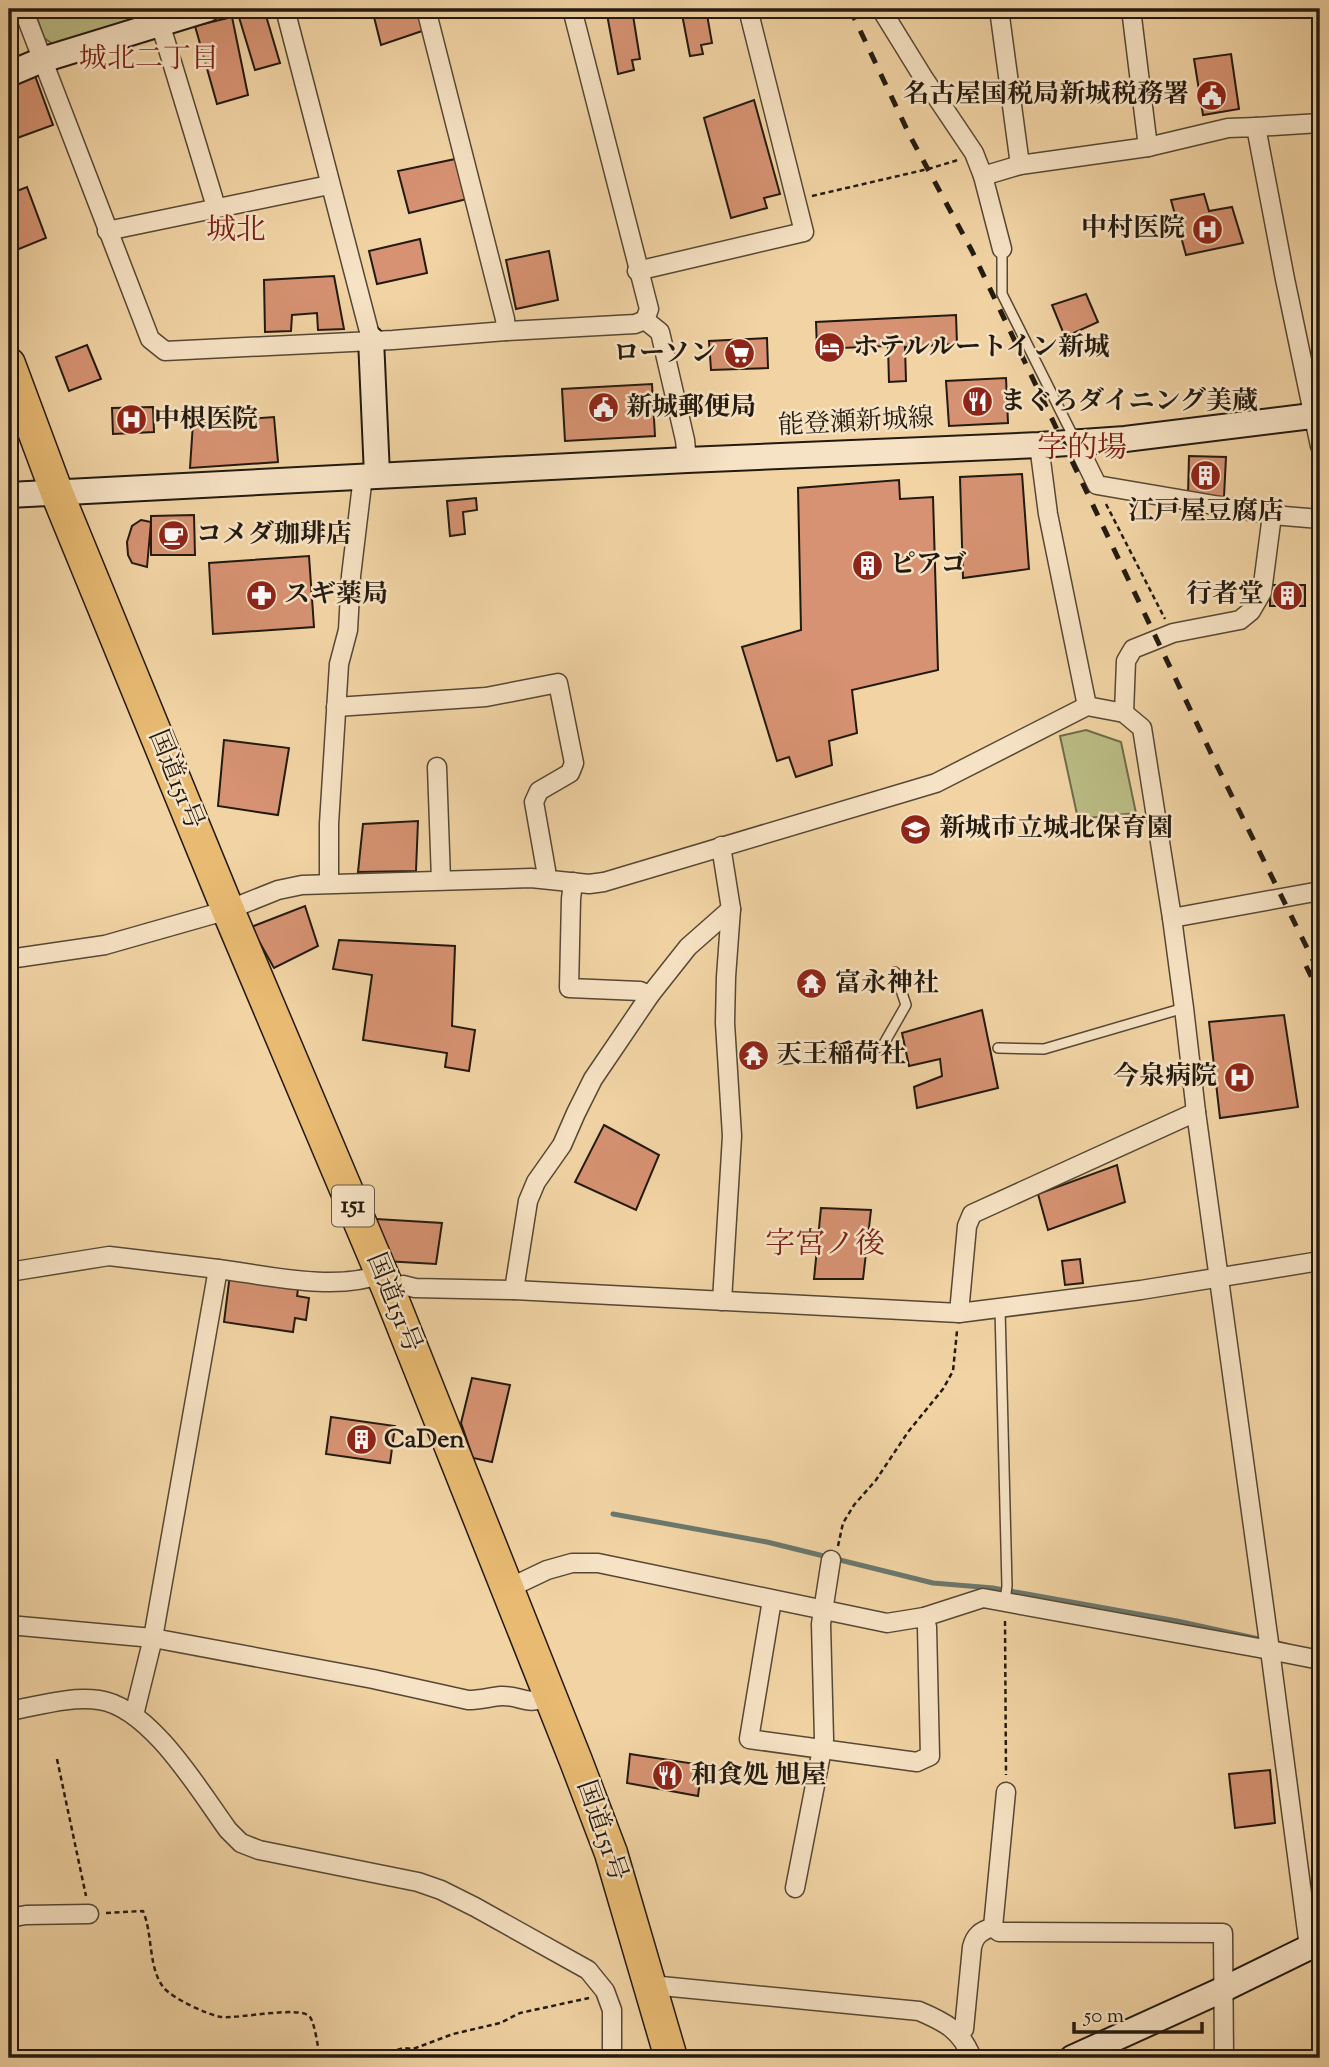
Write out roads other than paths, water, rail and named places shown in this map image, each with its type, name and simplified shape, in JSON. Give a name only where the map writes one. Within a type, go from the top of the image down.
[{"type":"highway","name":"国道151号","points":[[9,364],[57,493],[228,910],[385,1282],[550,1696],[611,1853],[671,2058]]},
{"type":"main road","points":[[9,74],[42,60],[208,9]]},
{"type":"main road","points":[[370,476],[371,340]]},
{"type":"main road","name":"能登瀬新城線","points":[[9,495],[1039,445],[1125,439],[1318,416]]},
{"type":"main road","points":[[1072,2058],[1315,1945]]},
{"type":"street","points":[[23,9],[150,340],[165,351],[393,340],[635,324],[645,320],[649,309],[572,9]]},
{"type":"street","points":[[285,9],[371,340]]},
{"type":"street","points":[[426,9],[502,306],[506,331]]},
{"type":"street","points":[[881,9],[974,153],[983,176],[1002,249]]},
{"type":"street","points":[[999,9],[1020,165]]},
{"type":"street","points":[[1131,9],[1148,146]]},
{"type":"street","points":[[638,271],[804,232],[749,13]]},
{"type":"street","points":[[160,23],[216,207]]},
{"type":"street","points":[[983,176],[1020,165],[1148,146],[1228,128],[1320,123]]},
{"type":"street","points":[[1256,127],[1285,279],[1318,416],[1320,446]]},
{"type":"street","points":[[107,231],[329,185]]},
{"type":"street","points":[[645,320],[660,332],[685,440],[687,460]]},
{"type":"street","points":[[1076,442],[1097,485],[1272,515],[1320,519]]},
{"type":"street","points":[[1039,445],[1048,514],[1087,706]]},
{"type":"street","points":[[330,883],[329,824],[340,664],[348,630],[351,576],[370,476]]},
{"type":"street","points":[[1124,713],[1126,661],[1133,649],[1173,633],[1240,620],[1251,611],[1262,592],[1272,515]]},
{"type":"street","points":[[337,707],[486,697],[558,683],[574,763],[570,773],[539,791],[534,802],[546,870],[545,878]]},
{"type":"street","points":[[9,960],[104,945],[228,910],[278,890],[302,885],[545,878],[589,884],[604,882],[936,783],[1087,706],[1124,713],[1142,728],[1172,918],[1268,1643],[1315,1945]]},
{"type":"street","points":[[437,767],[442,880]]},
{"type":"street","points":[[721,846],[731,909],[725,1023],[732,1136],[722,1301]]},
{"type":"street","points":[[573,882],[569,988],[640,991],[650,995]]},
{"type":"street","points":[[1172,918],[1320,891]]},
{"type":"street","points":[[514,1290],[528,1201],[536,1182],[562,1145],[593,1079],[650,995],[688,947],[731,909]]},
{"type":"street","points":[[959,1314],[967,1226],[972,1214],[1196,1112]]},
{"type":"street","points":[[9,1272],[109,1256],[333,1283],[368,1279],[415,1287],[959,1314],[1320,1261]]},
{"type":"street","points":[[134,1716],[153,1638],[218,1269]]},
{"type":"street","points":[[795,1888],[822,1748],[822,1611],[833,1556]]},
{"type":"street","points":[[507,1588],[547,1570],[572,1563],[598,1563],[887,1623],[924,1617],[1006,1593],[1268,1643],[1320,1660]]},
{"type":"street","points":[[772,1600],[749,1739],[917,1762],[930,1756],[927,1627],[924,1617]]},
{"type":"street","points":[[9,1625],[153,1638],[373,1679],[468,1700],[502,1696],[537,1701],[550,1696]]},
{"type":"street","points":[[9,1711],[39,1703],[76,1699],[108,1703],[147,1725],[241,1843],[259,1850],[418,1882],[441,1890],[588,1970],[605,1991],[612,2010],[612,2058]]},
{"type":"street","points":[[993,1927],[1006,1793]]},
{"type":"street","points":[[9,1918],[26,1915],[89,1914]]},
{"type":"street","points":[[960,2034],[964,2029],[975,1937],[993,1927]]},
{"type":"street","points":[[993,1927],[999,1932],[1223,1933],[1224,2058]]},
{"type":"street","points":[[650,1985],[919,2011],[942,2021],[960,2034],[972,2058]]},
{"type":"lane","points":[[1002,249],[1002,294],[1076,442]]},
{"type":"lane","points":[[785,1059],[882,1047],[906,1005],[895,972]]},
{"type":"lane","points":[[998,1048],[1044,1049],[1184,1008]]},
{"type":"lane","points":[[1000,1309],[1006,1593]]},
{"type":"waterway","points":[[613,1514],[767,1542],[933,1583],[993,1588],[1177,1621],[1286,1645]]},
{"type":"railway","points":[[850,9],[910,136],[972,251],[1219,770],[1320,974]]},
{"type":"railway","points":[[1306,966],[1320,994]]},
{"type":"place","name":"名古屋国税局新城税務署","points":[[1212,95]]},
{"type":"place","name":"中村医院","points":[[1208,229]]},
{"type":"place","name":"ホテルルートイン新城","points":[[830,348]]},
{"type":"place","name":"ローソン","points":[[739,354]]},
{"type":"place","name":"まぐろダイニング美蔵","points":[[977,402]]},
{"type":"place","name":"新城郵便局","points":[[603,408]]},
{"type":"place","name":"中根医院","points":[[131,420]]},
{"type":"place","name":"江戸屋豆腐店","points":[[1206,476]]},
{"type":"place","name":"コメダ珈琲店","points":[[173,535]]},
{"type":"place","name":"ピアゴ","points":[[867,565]]},
{"type":"place","name":"スギ薬局","points":[[261,595]]},
{"type":"place","name":"行者堂","points":[[1287,595]]},
{"type":"place","name":"新城市立城北保育園","points":[[916,829]]},
{"type":"place","name":"富永神社","points":[[812,984]]},
{"type":"place","name":"天王稲荷社","points":[[753,1055]]},
{"type":"place","name":"今泉病院","points":[[1240,1077]]},
{"type":"place","name":"CaDen","points":[[361,1440]]},
{"type":"place","name":"和食処 旭屋","points":[[668,1776]]},
{"type":"district","name":"城北二丁目","points":[[149,60]]},
{"type":"district","name":"城北","points":[[236,231]]},
{"type":"district","name":"字的場","points":[[1082,449]]},
{"type":"district","name":"字宮ノ後","points":[[825,1245]]}]
